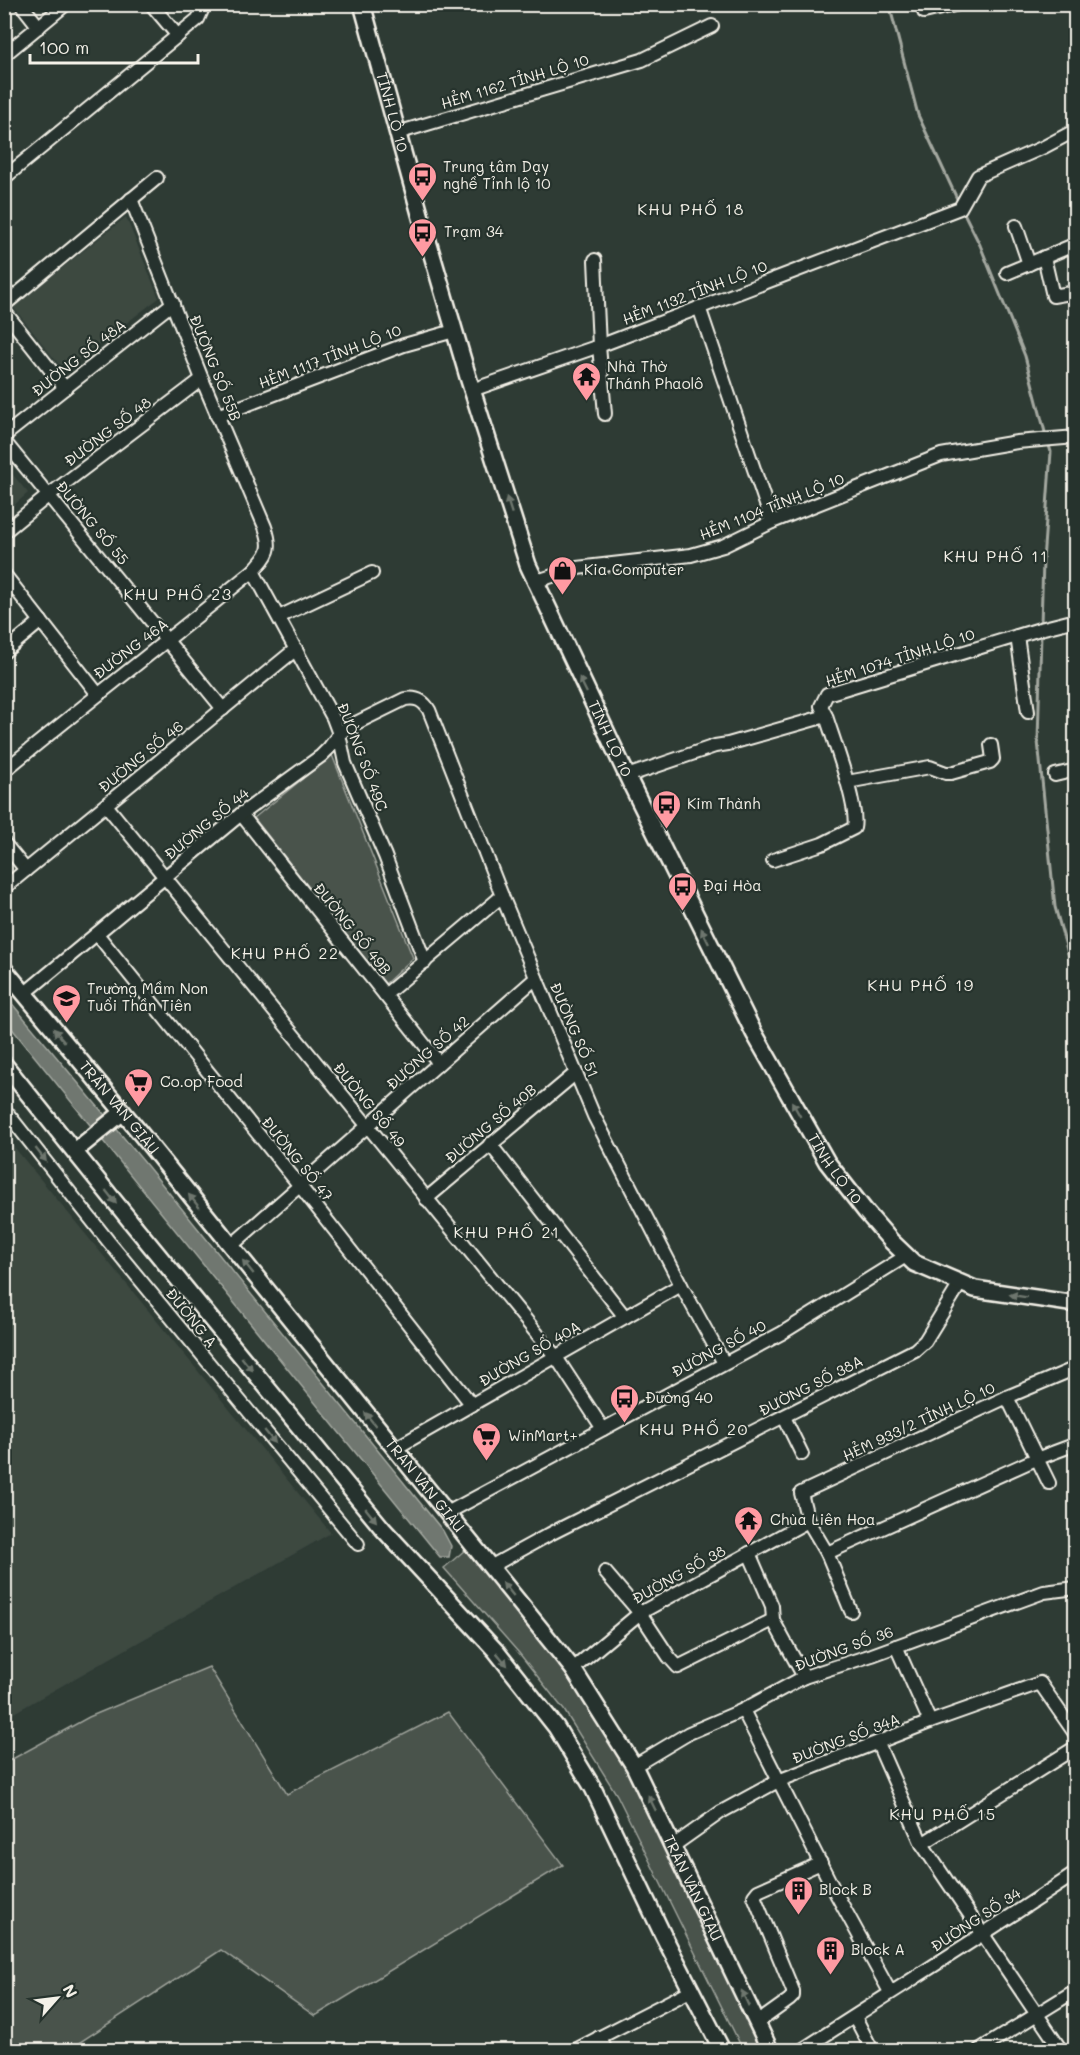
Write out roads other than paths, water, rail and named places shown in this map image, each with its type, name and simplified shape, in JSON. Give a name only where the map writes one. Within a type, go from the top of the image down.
[{"type":"main road","name":"TỈNH LỘ 10","points":[[362,4],[454,331],[534,582],[754,1034],[826,1162],[866,1212],[906,1256],[920,1266],[975,1289],[1076,1304]]},
{"type":"main road","name":"TRẦN VĂN GIÀU","points":[[4,969],[118,1116],[231,1246],[573,1669],[634,1766],[770,2050]]},
{"type":"main road","points":[[4,1064],[79,1147],[132,1223],[383,1530],[496,1651],[556,1727],[593,1788],[663,1935],[722,2050]]},
{"type":"main road","points":[[79,1147],[118,1116]]},
{"type":"street","points":[[21,4],[39,27]]},
{"type":"street","points":[[4,55],[66,4]]},
{"type":"street","points":[[151,4],[178,36]]},
{"type":"street","points":[[4,178],[198,19],[202,4]]},
{"type":"street","points":[[924,12],[960,4]]},
{"type":"street","name":"HẺM 1162 TỈNH LỘ 10","points":[[397,133],[642,60],[712,26]]},
{"type":"street","name":"HẺM 1132 TỈNH LỘ 10","points":[[472,390],[599,346],[928,222],[960,208],[978,176],[1076,130]]},
{"type":"street","points":[[4,305],[157,178]]},
{"type":"street","name":"ĐƯỜNG SỐ 55B","points":[[131,199],[202,379],[265,526],[270,547]]},
{"type":"street","points":[[1016,226],[1029,264]]},
{"type":"street","points":[[1007,273],[1076,244]]},
{"type":"street","points":[[1044,257],[1053,296],[1076,292]]},
{"type":"street","points":[[595,260],[605,414]]},
{"type":"street","name":"ĐƯỜNG SỐ 48A","points":[[4,436],[173,303]]},
{"type":"street","points":[[699,307],[772,522]]},
{"type":"street","points":[[4,311],[64,388]]},
{"type":"street","name":"HẺM 1117 TỈNH LỘ 10","points":[[218,416],[404,345],[454,331]]},
{"type":"street","name":"ĐƯỜNG SỐ 48","points":[[4,532],[202,379]]},
{"type":"street","name":"HẺM 1104 TỈNH LỘ 10","points":[[534,582],[577,568],[691,555],[723,546],[772,522],[941,455],[1017,442],[1069,438]]},
{"type":"street","name":"ĐƯỜNG SỐ 55","points":[[4,441],[223,709]]},
{"type":"street","name":"ĐƯỜNG 46A","points":[[4,771],[97,693],[168,640],[253,571],[264,560],[270,547]]},
{"type":"street","name":"ĐƯỜNG SỐ 49C","points":[[253,571],[333,718],[345,763],[385,856],[425,962]]},
{"type":"street","points":[[279,617],[372,573]]},
{"type":"street","points":[[4,574],[97,693]]},
{"type":"street","name":"HẺM 1074 TỈNH LỘ 10","points":[[826,716],[821,706],[827,694],[1076,620]]},
{"type":"street","points":[[4,652],[41,621]]},
{"type":"street","points":[[1017,636],[1028,712]]},
{"type":"street","name":"ĐƯỜNG SỐ 46","points":[[4,888],[297,650]]},
{"type":"street","name":"ĐƯỜNG SỐ 44","points":[[24,994],[241,814],[321,756],[339,734],[405,699],[419,699]]},
{"type":"street","name":"ĐƯỜNG SỐ 51","points":[[419,699],[429,710],[502,896],[594,1116],[724,1363]]},
{"type":"street","points":[[627,776],[715,746],[826,716],[848,782],[855,821],[854,828],[822,843],[773,860]]},
{"type":"street","points":[[848,782],[930,767],[945,774],[971,768],[993,759],[991,745]]},
{"type":"street","points":[[1055,775],[1076,770]]},
{"type":"street","name":"ĐƯỜNG SỐ 49","points":[[106,805],[556,1357],[603,1429]]},
{"type":"street","name":"ĐƯỜNG SỐ 49B","points":[[241,814],[440,1063]]},
{"type":"street","points":[[4,843],[26,870]]},
{"type":"street","points":[[386,996],[502,896]]},
{"type":"street","name":"ĐƯỜNG SỐ 47","points":[[96,934],[300,1186],[472,1405]]},
{"type":"street","name":"ĐƯỜNG SỐ 42","points":[[231,1246],[536,978]]},
{"type":"street","name":"ĐƯỜNG SỐ 40B","points":[[426,1198],[576,1073]]},
{"type":"street","name":"ĐƯỜNG A","points":[[4,1109],[109,1242],[358,1544]]},
{"type":"street","points":[[490,1144],[625,1317]]},
{"type":"street","name":"ĐƯỜNG SỐ 40","points":[[447,1513],[782,1333],[906,1256]]},
{"type":"street","name":"ĐƯỜNG SỐ 38A","points":[[490,1567],[550,1534],[921,1346],[960,1284]]},
{"type":"street","name":"ĐƯỜNG SỐ 40A","points":[[394,1449],[681,1285]]},
{"type":"street","name":"HẺM 933/2 TỈNH LỘ 10","points":[[808,1521],[801,1493],[1007,1397],[1076,1368]]},
{"type":"street","points":[[1007,1397],[1049,1483]]},
{"type":"street","points":[[784,1417],[801,1454]]},
{"type":"street","points":[[827,1553],[1036,1459],[1076,1444]]},
{"type":"street","points":[[808,1521],[827,1553],[851,1611]]},
{"type":"street","name":"ĐƯỜNG SỐ 38","points":[[573,1669],[640,1613],[808,1521]]},
{"type":"street","points":[[749,1553],[772,1606],[773,1620],[804,1677]]},
{"type":"street","points":[[605,1572],[640,1613],[678,1667],[773,1620]]},
{"type":"street","name":"ĐƯỜNG SỐ 36","points":[[634,1766],[688,1733],[743,1710],[804,1677],[1044,1592],[1076,1588]]},
{"type":"street","points":[[896,1646],[930,1722]]},
{"type":"street","name":"ĐƯỜNG SỐ 34A","points":[[673,1846],[721,1812],[778,1781],[930,1722],[1041,1683],[1076,1735]]},
{"type":"street","points":[[743,1710],[890,1992]]},
{"type":"street","points":[[878,1744],[922,1844],[1061,2050]]},
{"type":"street","points":[[922,1844],[1076,1747]]},
{"type":"street","points":[[757,2023],[789,2000],[793,1996],[793,1991],[754,1896],[758,1891],[821,1863]]},
{"type":"street","name":"ĐƯỜNG SỐ 34","points":[[802,2050],[1076,1873]]},
{"type":"street","points":[[575,2050],[692,1990]]},
{"type":"street","points":[[979,2050],[1076,1990]]},
{"type":"street","points":[[855,2016],[872,2050]]},
{"type":"street","points":[[599,2037],[606,2050]]},
{"type":"waterway","points":[[889,4],[918,115],[959,203]]},
{"type":"waterway","points":[[962,209],[980,245],[1025,356],[1046,436]]},
{"type":"waterway","points":[[1041,624],[1051,452],[1048,442]]},
{"type":"waterway","points":[[1041,634],[1038,741],[1055,907],[1076,982]]},
{"type":"place","name":"Trung tâm Dạy nghề Tỉnh lộ 10","points":[[422,202]]},
{"type":"place","name":"Trạm 34","points":[[423,258]]},
{"type":"place","name":"Nhà Thờ Thánh Phaolô","points":[[586,402]]},
{"type":"place","name":"Kia Computer","points":[[563,596]]},
{"type":"place","name":"Kim Thành","points":[[666,830]]},
{"type":"place","name":"Đại Hòa","points":[[682,912]]},
{"type":"place","name":"Trường Mầm Non Tuổi Thần Tiên","points":[[66,1024]]},
{"type":"place","name":"Co.op Food","points":[[139,1108]]},
{"type":"place","name":"Đường 40","points":[[624,1424]]},
{"type":"place","name":"WinMart+","points":[[487,1462]]},
{"type":"place","name":"Chùa Liên Hoa","points":[[749,1546]]},
{"type":"place","name":"Block B","points":[[798,1916]]},
{"type":"place","name":"Block A","points":[[830,1976]]},
{"type":"district","name":"KHU PHỐ 18","points":[[691,209]]},
{"type":"district","name":"KHU PHỐ 11","points":[[996,556]]},
{"type":"district","name":"KHU PHỐ 23","points":[[178,594]]},
{"type":"district","name":"KHU PHỐ 22","points":[[285,953]]},
{"type":"district","name":"KHU PHỐ 19","points":[[921,985]]},
{"type":"district","name":"KHU PHỐ 21","points":[[507,1232]]},
{"type":"district","name":"KHU PHỐ 20","points":[[694,1429]]},
{"type":"district","name":"KHU PHỐ 15","points":[[943,1814]]}]
